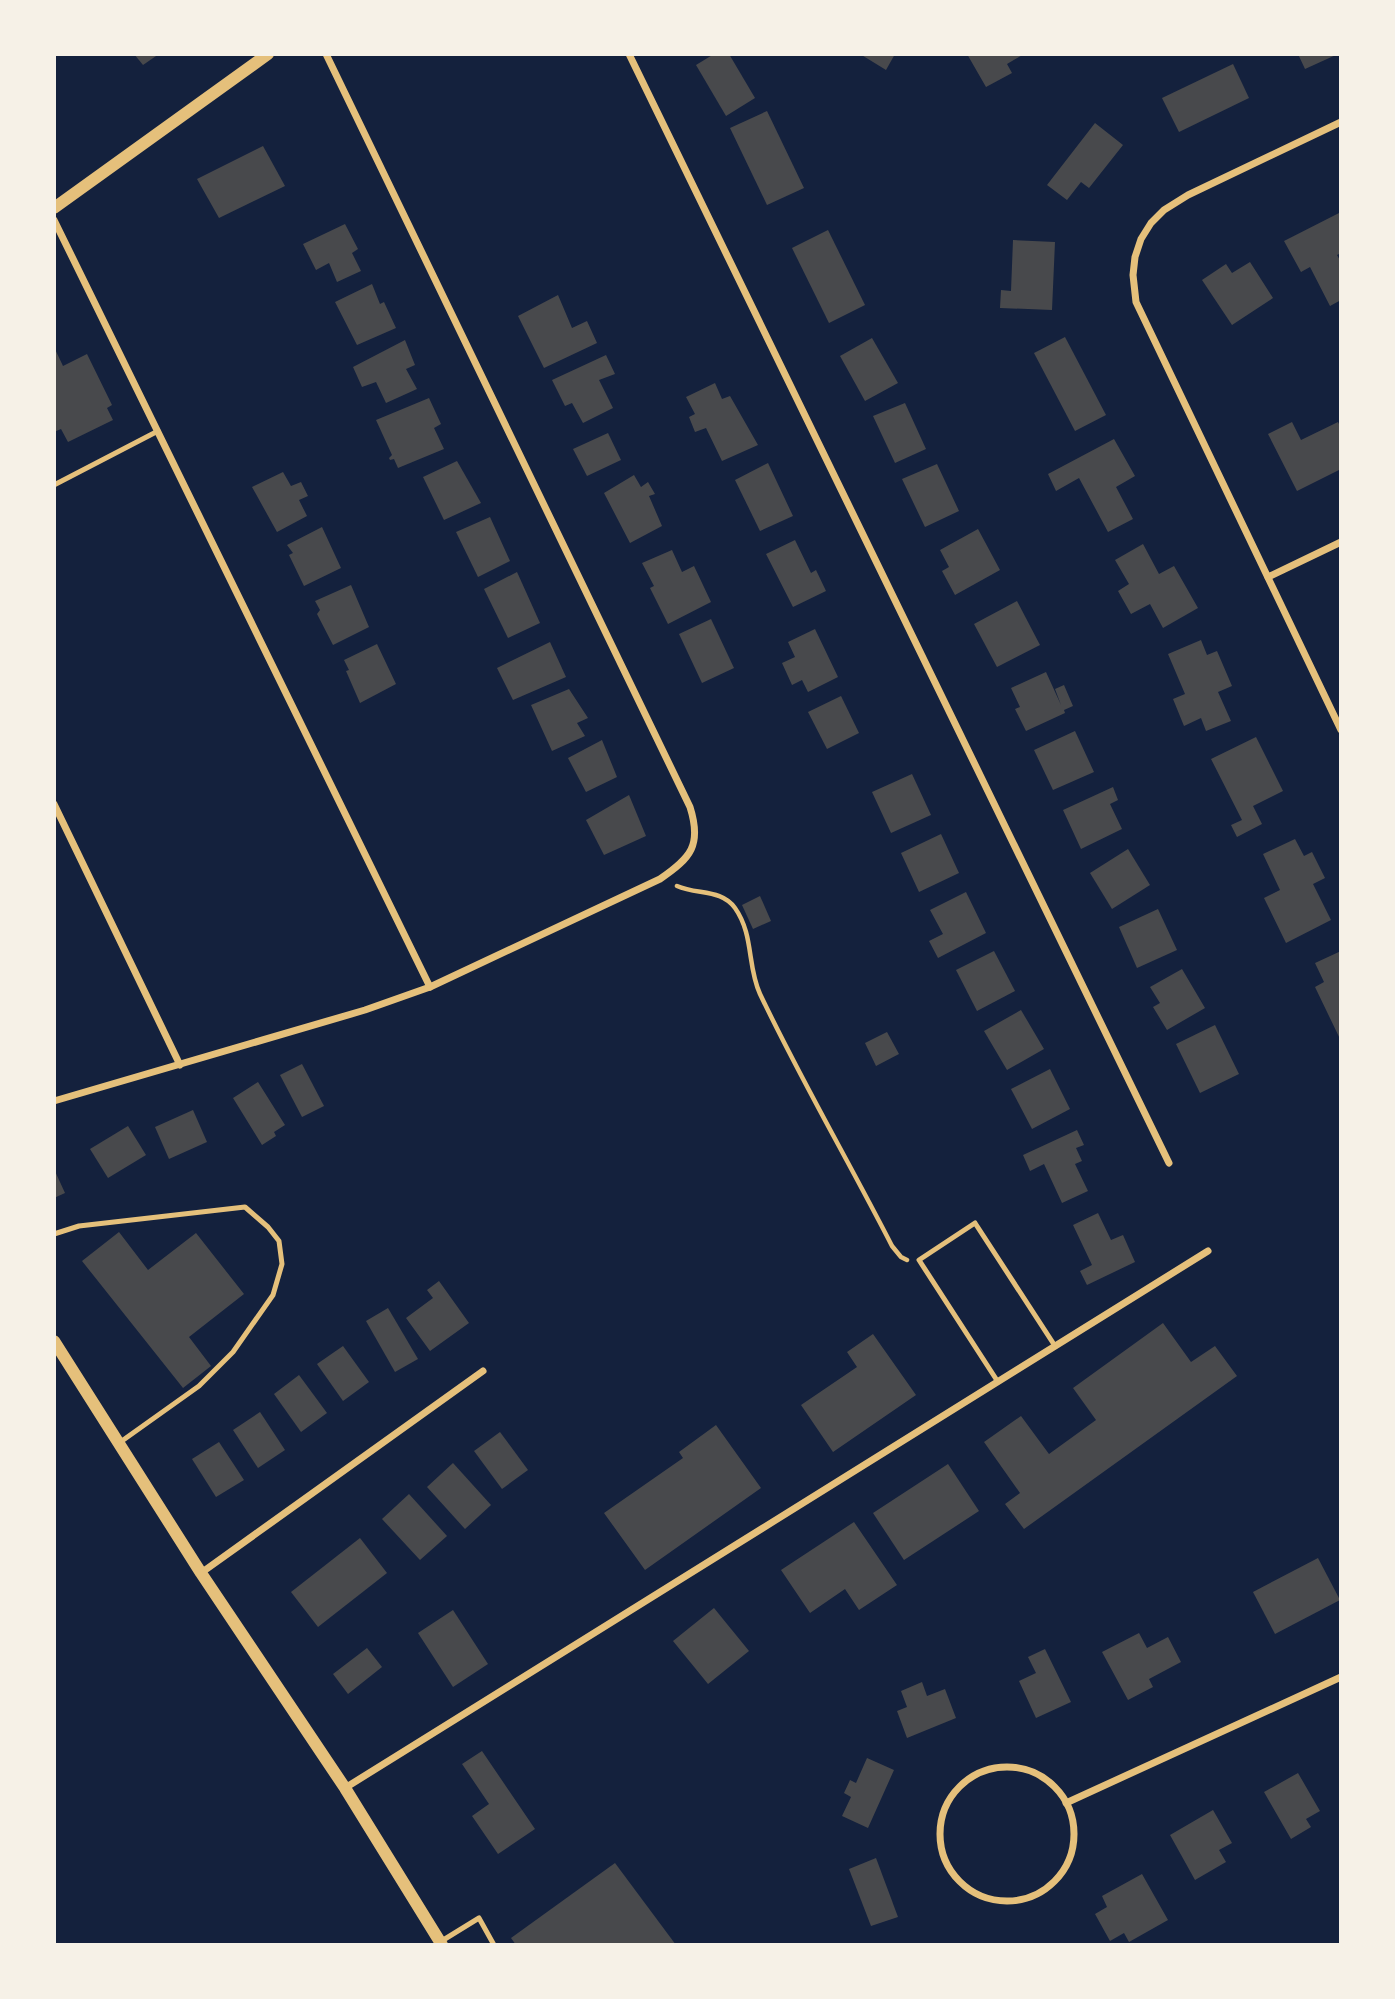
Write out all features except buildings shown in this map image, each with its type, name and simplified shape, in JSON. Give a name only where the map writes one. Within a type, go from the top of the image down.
[{"type":"street","points":[[54,208],[268,54]]},
{"type":"street","points":[[54,1101],[365,1010],[430,986],[660,879],[679,866],[696,840],[690,807],[326,54]]},
{"type":"street","points":[[629,54],[1169,1163]]},
{"type":"street","points":[[1341,122],[1188,195],[1164,210],[1151,223],[1141,239],[1133,275],[1136,302],[1341,730]]},
{"type":"street","points":[[54,219],[430,986]]},
{"type":"street","points":[[1268,577],[1341,542]]},
{"type":"street","points":[[54,804],[180,1065]]},
{"type":"street","points":[[345,1788],[1208,1251]]},
{"type":"street","points":[[54,1341],[201,1573],[345,1788],[441,1943]]},
{"type":"street","points":[[201,1573],[482,1371]]},
{"type":"street","points":[[1066,1802],[1341,1677]]},
{"type":"street","points":[[1002,1766],[1023,1768],[1054,1785],[1066,1802],[1072,1816],[1074,1836],[1070,1857],[1060,1876],[1044,1891],[1011,1902],[990,1900],[959,1883],[947,1866],[940,1846],[939,1825],[946,1804],[953,1792],[981,1771],[1002,1766]]},
{"type":"lane","points":[[54,485],[158,431]]},
{"type":"lane","points":[[54,1234],[79,1226],[245,1207],[268,1227],[279,1241],[282,1264],[273,1294],[233,1352],[199,1386],[118,1443]]},
{"type":"lane","points":[[998,1382],[919,1260],[975,1223],[1055,1346]]},
{"type":"lane","points":[[441,1943],[479,1918],[494,1945]]},
{"type":"path","points":[[660,879],[691,892],[726,898],[734,908],[748,934],[754,978],[796,1066],[892,1246],[901,1257],[919,1260]]}]
